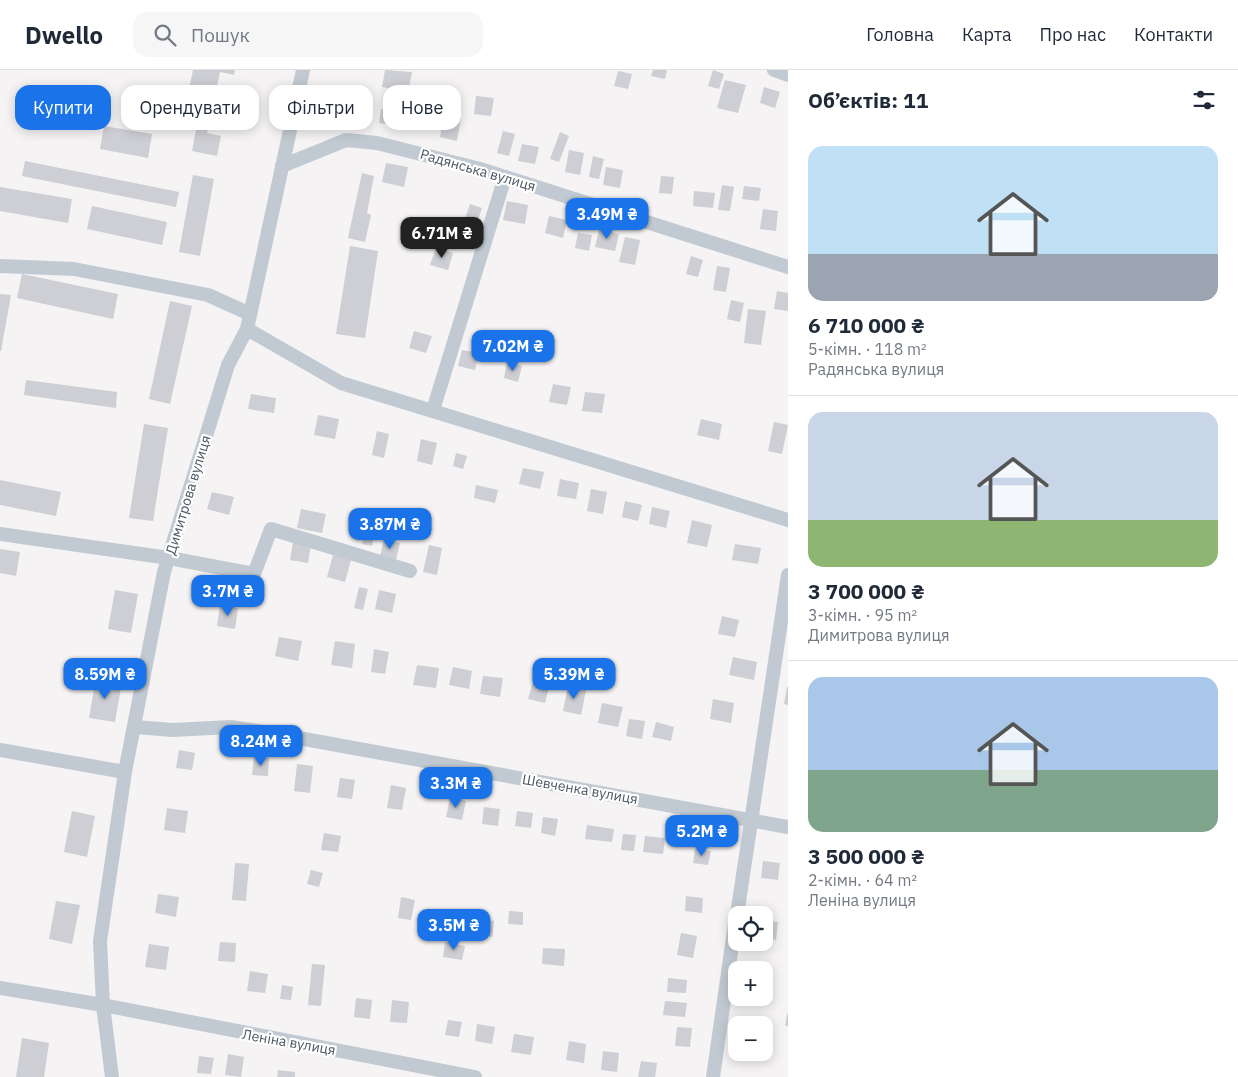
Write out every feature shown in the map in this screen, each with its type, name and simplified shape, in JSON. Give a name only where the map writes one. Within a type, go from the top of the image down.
[{"type":"street","name":"Димитрова вулиця","points":[[112,1077],[103,1005],[100,941],[126,772],[164,572],[228,365],[248,329],[303,70]]},
{"type":"street","points":[[774,70],[788,75]]},
{"type":"street","name":"Радянська вулиця","points":[[282,166],[346,140],[377,143],[505,177],[788,267]]},
{"type":"street","points":[[433,410],[505,177]]},
{"type":"street","points":[[0,266],[74,269],[208,295],[250,314]]},
{"type":"street","points":[[248,329],[341,383],[788,520]]},
{"type":"street","points":[[0,534],[169,558],[254,574],[271,529],[410,572]]},
{"type":"street","points":[[737,906],[788,575]]},
{"type":"street","name":"Шевченка вулиця","points":[[135,727],[173,730],[231,727],[788,827]]},
{"type":"street","points":[[0,750],[126,772]]},
{"type":"street","points":[[713,1077],[731,951]]},
{"type":"street","name":"Леніна вулиця","points":[[0,988],[103,1005],[191,1024],[475,1077]]},
{"type":"building","points":[[193,70],[235,70],[234,75],[220,72],[217,85],[190,85]]},
{"type":"building","points":[[385,70],[412,72],[409,85],[383,85],[382,87]]},
{"type":"building","points":[[653,70],[667,70],[665,79],[651,76]]},
{"type":"building","points":[[713,70],[724,74],[719,89],[708,86]]},
{"type":"building","points":[[618,71],[632,74],[628,89],[614,86]]},
{"type":"building","points":[[725,80],[746,85],[738,113],[717,108]]},
{"type":"building","points":[[764,87],[780,92],[775,108],[760,103]]},
{"type":"building","points":[[476,96],[494,98],[491,116],[474,114]]},
{"type":"building","points":[[381,109],[383,109],[383,124],[379,123]]},
{"type":"building","points":[[111,127],[152,134],[148,158],[100,149],[103,130],[111,130]]},
{"type":"building","points":[[196,130],[208,130],[207,133],[221,136],[217,156],[192,151]]},
{"type":"building","points":[[441,130],[459,130],[457,141],[440,137]]},
{"type":"building","points":[[503,131],[515,134],[509,156],[497,153]]},
{"type":"building","points":[[560,132],[569,136],[559,162],[550,159]]},
{"type":"building","points":[[522,144],[539,147],[535,164],[518,161]]},
{"type":"building","points":[[569,150],[584,153],[580,175],[565,172]]},
{"type":"building","points":[[593,156],[604,159],[599,179],[589,177]]},
{"type":"building","points":[[25,161],[179,192],[176,207],[22,176]]},
{"type":"building","points":[[386,163],[408,167],[404,187],[382,182]]},
{"type":"building","points":[[606,167],[623,170],[620,188],[603,185]]},
{"type":"building","points":[[362,173],[374,176],[367,213],[371,215],[365,242],[348,238]]},
{"type":"building","points":[[193,175],[214,179],[200,256],[179,252]]},
{"type":"building","points":[[661,176],[674,177],[672,194],[659,193]]},
{"type":"building","points":[[722,185],[734,187],[730,211],[718,210]]},
{"type":"building","points":[[744,186],[761,188],[759,201],[742,199]]},
{"type":"building","points":[[0,187],[72,199],[68,223],[0,211]]},
{"type":"building","points":[[694,191],[715,193],[713,208],[693,206]]},
{"type":"building","points":[[507,201],[528,205],[525,224],[503,220]]},
{"type":"building","points":[[470,204],[482,208],[474,232],[462,228]]},
{"type":"building","points":[[92,206],[167,222],[162,245],[87,229]]},
{"type":"building","points":[[763,209],[778,211],[776,231],[760,229]]},
{"type":"building","points":[[549,216],[567,220],[563,238],[545,233]]},
{"type":"building","points":[[599,229],[619,234],[615,251],[595,247]]},
{"type":"building","points":[[578,233],[592,235],[589,251],[575,248]]},
{"type":"building","points":[[625,237],[640,240],[635,265],[619,262]]},
{"type":"building","points":[[350,246],[378,251],[365,338],[336,334]]},
{"type":"building","points":[[436,248],[453,253],[448,270],[430,265]]},
{"type":"building","points":[[691,256],[703,260],[698,277],[686,274]]},
{"type":"building","points":[[717,266],[730,268],[726,292],[713,290]]},
{"type":"building","points":[[22,274],[118,294],[113,319],[17,298]]},
{"type":"building","points":[[777,291],[788,293],[788,311],[774,309]]},
{"type":"building","points":[[0,294],[11,295],[1,351],[0,351]]},
{"type":"building","points":[[731,300],[744,303],[740,322],[727,319]]},
{"type":"building","points":[[170,301],[192,306],[170,404],[149,399]]},
{"type":"building","points":[[748,309],[766,311],[761,345],[744,343]]},
{"type":"building","points":[[414,331],[432,336],[426,353],[409,348]]},
{"type":"building","points":[[462,350],[479,353],[475,370],[458,366]]},
{"type":"building","points":[[507,362],[522,366],[518,382],[504,378]]},
{"type":"building","points":[[26,380],[117,392],[116,408],[24,395]]},
{"type":"building","points":[[553,384],[571,387],[567,405],[549,402]]},
{"type":"building","points":[[585,392],[605,394],[602,413],[582,411]]},
{"type":"building","points":[[251,394],[276,398],[274,413],[248,409]]},
{"type":"building","points":[[318,415],[339,419],[335,439],[314,435]]},
{"type":"building","points":[[701,419],[722,424],[719,440],[697,435]]},
{"type":"building","points":[[774,422],[788,425],[782,454],[768,451]]},
{"type":"building","points":[[144,424],[168,428],[153,521],[129,518]]},
{"type":"building","points":[[377,431],[389,434],[384,458],[372,455]]},
{"type":"building","points":[[421,439],[437,443],[432,465],[417,461]]},
{"type":"building","points":[[456,453],[467,456],[463,469],[453,466]]},
{"type":"building","points":[[523,468],[544,472],[540,489],[519,484]]},
{"type":"building","points":[[560,479],[579,483],[576,499],[557,496]]},
{"type":"building","points":[[0,480],[61,492],[56,516],[0,505]]},
{"type":"building","points":[[476,485],[498,490],[495,503],[474,498]]},
{"type":"building","points":[[591,489],[607,492],[603,514],[587,511]]},
{"type":"building","points":[[212,492],[234,497],[229,515],[207,509]]},
{"type":"building","points":[[625,501],[642,505],[638,521],[622,517]]},
{"type":"building","points":[[652,507],[670,511],[666,528],[649,524]]},
{"type":"building","points":[[301,509],[326,514],[322,533],[297,528]]},
{"type":"building","points":[[692,520],[712,525],[707,547],[687,543]]},
{"type":"building","points":[[366,528],[375,531],[372,546],[362,544]]},
{"type":"building","points":[[384,539],[400,543],[396,560],[380,557]]},
{"type":"building","points":[[293,542],[311,545],[308,563],[290,560]]},
{"type":"building","points":[[735,544],[761,548],[758,564],[732,560]]},
{"type":"building","points":[[429,545],[442,548],[437,575],[423,572]]},
{"type":"building","points":[[0,549],[20,552],[16,576],[0,573]]},
{"type":"building","points":[[333,555],[351,560],[345,582],[327,577]]},
{"type":"building","points":[[359,587],[368,589],[363,610],[354,608]]},
{"type":"building","points":[[115,590],[138,594],[131,633],[108,629]]},
{"type":"building","points":[[379,590],[396,594],[392,613],[375,609]]},
{"type":"building","points":[[220,605],[238,608],[235,629],[217,626]]},
{"type":"building","points":[[722,616],[739,620],[735,637],[718,634]]},
{"type":"building","points":[[279,637],[302,641],[298,661],[275,656]]},
{"type":"building","points":[[335,641],[355,644],[352,668],[331,665]]},
{"type":"building","points":[[374,649],[389,652],[385,674],[371,672]]},
{"type":"building","points":[[733,657],[757,662],[754,680],[729,675]]},
{"type":"building","points":[[417,665],[439,668],[436,688],[413,685]]},
{"type":"building","points":[[453,667],[472,671],[469,689],[449,685]]},
{"type":"building","points":[[535,675],[551,680],[545,703],[528,699]]},
{"type":"building","points":[[483,676],[503,678],[500,697],[480,694]]},
{"type":"building","points":[[96,678],[122,682],[115,722],[89,718]]},
{"type":"building","points":[[568,686],[586,690],[581,715],[563,711]]},
{"type":"building","points":[[788,687],[788,705],[784,704]]},
{"type":"building","points":[[713,699],[734,703],[731,723],[710,719]]},
{"type":"building","points":[[602,703],[623,707],[618,727],[598,723]]},
{"type":"building","points":[[629,719],[645,721],[642,739],[626,736]]},
{"type":"building","points":[[656,722],[674,727],[671,741],[652,737]]},
{"type":"building","points":[[179,750],[195,753],[192,770],[176,768]]},
{"type":"building","points":[[254,757],[269,758],[268,776],[252,775]]},
{"type":"building","points":[[297,764],[313,766],[310,793],[294,791]]},
{"type":"building","points":[[340,778],[355,780],[352,799],[337,797]]},
{"type":"building","points":[[391,785],[406,788],[402,810],[387,808]]},
{"type":"building","points":[[450,798],[466,801],[462,820],[446,817]]},
{"type":"building","points":[[484,807],[500,809],[498,826],[482,824]]},
{"type":"building","points":[[167,808],[188,811],[185,833],[164,830]]},
{"type":"building","points":[[72,811],[95,816],[87,857],[64,852]]},
{"type":"building","points":[[517,811],[533,813],[531,828],[515,826]]},
{"type":"building","points":[[543,817],[558,819],[555,836],[541,833]]},
{"type":"building","points":[[587,825],[614,829],[612,842],[585,839]]},
{"type":"building","points":[[324,833],[341,836],[338,852],[321,850]]},
{"type":"building","points":[[623,834],[636,835],[634,851],[621,850]]},
{"type":"building","points":[[645,836],[665,838],[663,854],[643,852]]},
{"type":"building","points":[[695,849],[711,851],[708,865],[693,863]]},
{"type":"building","points":[[763,861],[780,863],[778,880],[761,878]]},
{"type":"building","points":[[235,863],[249,864],[246,901],[232,900]]},
{"type":"building","points":[[311,870],[323,873],[319,887],[307,884]]},
{"type":"building","points":[[158,894],[179,897],[176,917],[155,913]]},
{"type":"building","points":[[686,896],[703,898],[702,913],[685,911]]},
{"type":"building","points":[[401,897],[415,900],[411,920],[398,918]]},
{"type":"building","points":[[56,901],[80,905],[72,944],[49,939]]},
{"type":"building","points":[[509,911],[523,912],[523,925],[508,924]]},
{"type":"building","points":[[480,919],[494,921],[492,937],[477,935]]},
{"type":"building","points":[[773,921],[778,922],[776,940],[773,940]]},
{"type":"building","points":[[681,933],[697,936],[693,958],[677,955]]},
{"type":"building","points":[[220,942],[236,943],[235,962],[218,961]]},
{"type":"building","points":[[445,942],[465,946],[462,960],[443,957]]},
{"type":"building","points":[[149,944],[169,947],[166,970],[145,967]]},
{"type":"building","points":[[543,948],[565,949],[564,966],[542,964]]},
{"type":"building","points":[[312,964],[325,965],[321,1006],[308,1005]]},
{"type":"building","points":[[250,971],[268,974],[265,993],[247,991]]},
{"type":"building","points":[[668,978],[687,980],[686,993],[667,992]]},
{"type":"building","points":[[282,985],[293,987],[291,1000],[280,999]]},
{"type":"building","points":[[356,998],[372,1000],[370,1019],[354,1017]]},
{"type":"building","points":[[392,1000],[409,1002],[407,1023],[390,1022]]},
{"type":"building","points":[[665,1001],[687,1003],[685,1017],[663,1015]]},
{"type":"building","points":[[787,1014],[788,1026],[785,1026]]},
{"type":"building","points":[[448,1020],[462,1022],[459,1037],[445,1035]]},
{"type":"building","points":[[477,1024],[495,1027],[492,1044],[475,1041]]},
{"type":"building","points":[[677,1027],[692,1028],[690,1047],[675,1046]]},
{"type":"building","points":[[514,1034],[534,1037],[531,1055],[511,1052]]},
{"type":"building","points":[[22,1038],[49,1043],[44,1077],[16,1077]]},
{"type":"building","points":[[569,1041],[586,1044],[584,1063],[566,1060]]},
{"type":"building","points":[[603,1051],[619,1053],[617,1072],[601,1070]]},
{"type":"building","points":[[228,1054],[244,1057],[241,1077],[225,1075]]},
{"type":"building","points":[[199,1056],[214,1058],[211,1074],[197,1073]]},
{"type":"building","points":[[641,1061],[657,1063],[655,1077],[638,1077]]},
{"type":"building","points":[[278,1070],[295,1072],[295,1077],[277,1077]]}]
